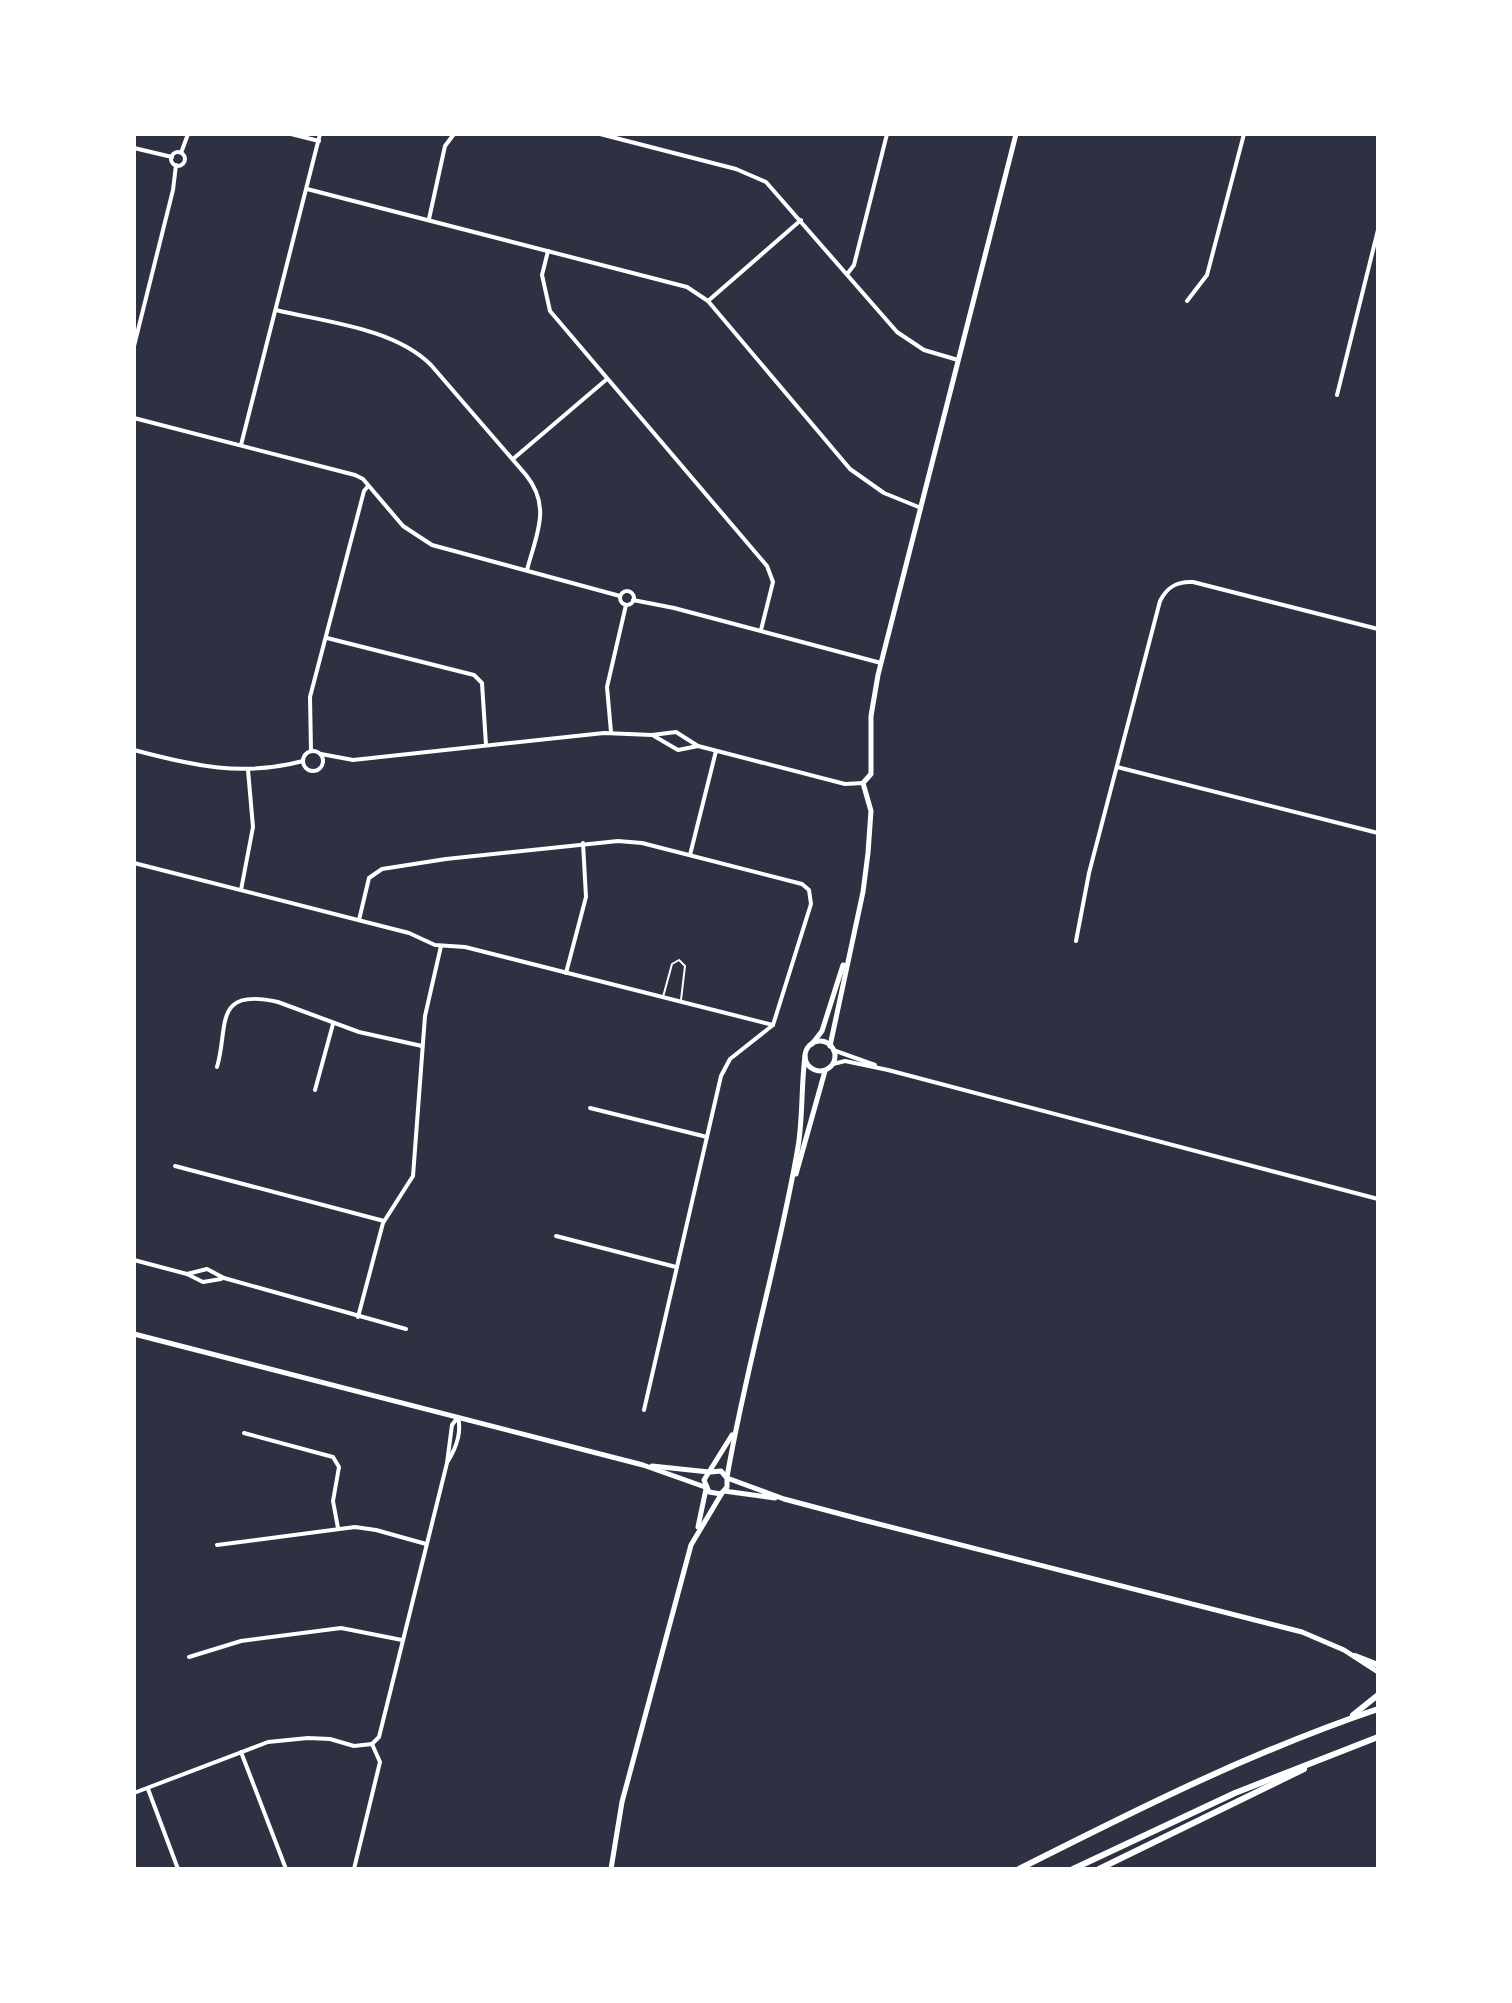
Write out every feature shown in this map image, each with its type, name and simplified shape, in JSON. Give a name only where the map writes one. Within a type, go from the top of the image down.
[{"type":"highway","points":[[1355,1656],[1378,1665]]},
{"type":"highway","points":[[1347,1720],[1378,1695]]},
{"type":"highway","points":[[1019,1869],[1192,1782],[1378,1709]]},
{"type":"highway","points":[[1073,1869],[1181,1817],[1378,1737]]},
{"type":"highway","points":[[1099,1869],[1293,1777],[1314,1762]]},
{"type":"street","points":[[176,165],[184,162],[181,153],[188,134]]},
{"type":"street","points":[[291,134],[319,141]]},
{"type":"street","points":[[241,445],[320,134]]},
{"type":"street","points":[[429,220],[445,146],[454,134]]},
{"type":"street","points":[[600,134],[749,173],[766,182],[897,332],[924,350],[958,360]]},
{"type":"street","points":[[847,274],[854,265],[887,134]]},
{"type":"street","points":[[303,761],[313,771],[339,759],[611,733],[652,735],[676,732],[698,746],[716,751],[845,784],[863,783],[871,774],[871,716],[881,663],[1016,134]]},
{"type":"street","points":[[1187,301],[1207,275],[1244,134]]},
{"type":"street","points":[[134,148],[172,157]]},
{"type":"street","points":[[172,157],[181,153]]},
{"type":"street","points":[[134,346],[173,190],[176,165],[172,157]]},
{"type":"street","points":[[307,189],[687,287],[708,301],[850,469],[884,493],[921,508]]},
{"type":"street","points":[[708,301],[801,220]]},
{"type":"street","points":[[1337,395],[1378,230]]},
{"type":"street","points":[[548,251],[542,275],[550,311],[767,566],[773,582],[761,630]]},
{"type":"street","points":[[276,310],[392,339],[431,365],[535,488],[541,507],[527,571]]},
{"type":"street","points":[[513,459],[607,379]]},
{"type":"street","points":[[134,418],[355,475],[403,526],[432,545],[620,596]]},
{"type":"street","points":[[311,751],[310,697],[364,491],[368,486]]},
{"type":"street","points":[[1076,941],[1089,873],[1160,601],[1172,586],[1185,581],[1193,582],[1378,629]]},
{"type":"street","points":[[620,596],[629,592],[633,600]]},
{"type":"street","points":[[620,596],[626,605]]},
{"type":"street","points":[[611,733],[607,687],[626,605],[633,600],[761,630],[881,663]]},
{"type":"street","points":[[325,638],[474,675],[482,683],[486,745]]},
{"type":"street","points":[[652,735],[678,750],[698,746]]},
{"type":"street","points":[[134,750],[218,769],[273,768],[303,761]]},
{"type":"street","points":[[303,761],[311,751],[339,759]]},
{"type":"street","points":[[690,855],[716,751]]},
{"type":"street","points":[[321,754],[322,765]]},
{"type":"street","points":[[1116,767],[1378,833]]},
{"type":"street","points":[[241,890],[253,827],[248,770]]},
{"type":"street","points":[[833,1064],[832,1048],[863,892],[871,811],[863,783]]},
{"type":"street","points":[[359,920],[369,878],[382,869],[583,843],[629,841],[802,884],[811,893],[811,904],[773,1025],[736,1053],[725,1066],[644,1410]]},
{"type":"street","points":[[566,973],[586,897],[583,843]]},
{"type":"street","points":[[134,863],[409,933],[441,946],[465,947],[773,1025]]},
{"type":"street","points":[[789,1194],[802,1114],[805,1056],[822,1031],[852,938]]},
{"type":"street","points":[[358,1317],[384,1221],[413,1176],[425,1016],[441,946]]},
{"type":"street","points":[[217,1067],[225,1015],[238,1003],[264,999],[333,1024],[422,1046]]},
{"type":"street","points":[[315,1090],[333,1024]]},
{"type":"street","points":[[812,1044],[821,1041],[888,1070]]},
{"type":"street","points":[[805,1056],[811,1069],[825,1071]]},
{"type":"street","points":[[611,1869],[622,1802],[691,1545],[728,1484],[735,1431],[789,1194],[825,1071],[833,1064],[845,1061],[888,1070],[1378,1199]]},
{"type":"street","points":[[590,1108],[707,1137]]},
{"type":"street","points":[[175,1166],[384,1221]]},
{"type":"street","points":[[556,1236],[676,1267]]},
{"type":"street","points":[[134,1260],[187,1274],[203,1282],[224,1278]]},
{"type":"street","points":[[187,1274],[207,1269],[224,1278],[406,1329]]},
{"type":"street","points":[[134,1334],[643,1465],[705,1488],[711,1494],[723,1492],[784,1499]]},
{"type":"street","points":[[134,1793],[241,1752],[287,1739],[330,1739],[354,1746],[372,1744],[379,1737],[447,1463],[452,1425],[458,1417]]},
{"type":"street","points":[[447,1463],[456,1448],[461,1427],[458,1417]]},
{"type":"street","points":[[697,1531],[704,1480],[735,1431]]},
{"type":"street","points":[[244,1433],[333,1457],[339,1467],[333,1501],[338,1528]]},
{"type":"street","points":[[643,1465],[710,1472],[719,1470],[727,1477],[784,1499],[1302,1632],[1355,1656],[1378,1672]]},
{"type":"street","points":[[217,1545],[338,1528],[367,1528],[426,1544]]},
{"type":"street","points":[[189,1657],[241,1641],[341,1628],[402,1640]]},
{"type":"street","points":[[354,1869],[380,1762],[372,1744]]},
{"type":"street","points":[[241,1752],[286,1869]]},
{"type":"street","points":[[148,1788],[178,1869]]},
{"type":"lane","points":[[663,998],[672,964],[679,960],[685,966],[680,1003]]}]
